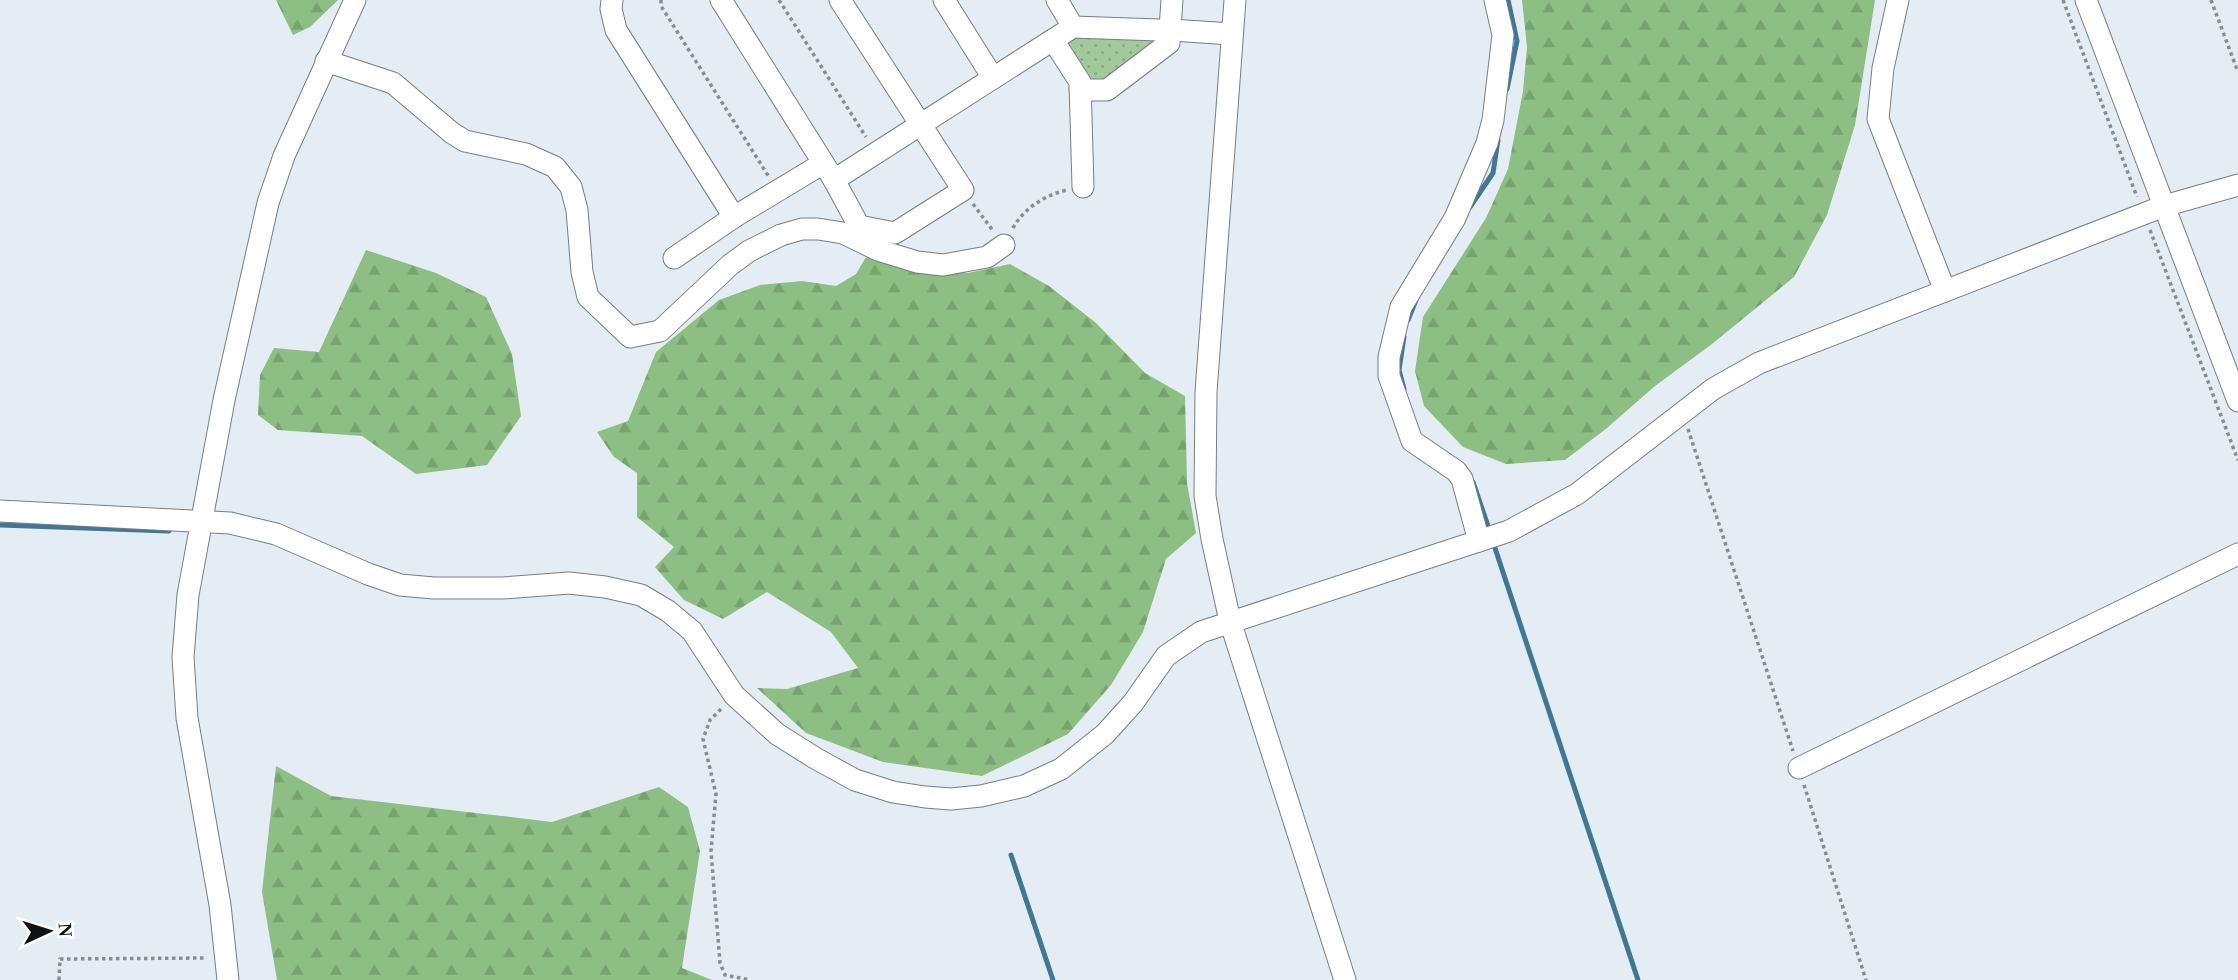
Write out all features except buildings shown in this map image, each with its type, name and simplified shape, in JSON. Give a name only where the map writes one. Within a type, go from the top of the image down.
[{"type":"street","points":[[228,980],[220,905],[187,718],[183,657],[188,595],[224,400],[268,203],[284,156],[355,0]]},
{"type":"street","points":[[612,0],[611,9],[616,30],[734,217]]},
{"type":"street","points":[[721,0],[859,226],[895,233],[963,190],[919,126],[840,0]]},
{"type":"street","points":[[944,0],[993,78]]},
{"type":"street","points":[[1056,0],[1073,27]]},
{"type":"street","points":[[1080,90],[1107,90],[1169,43],[1165,30],[1172,0]]},
{"type":"street","points":[[1234,0],[1206,392],[1205,496],[1230,621],[1345,980]]},
{"type":"street","points":[[1488,538],[1456,471],[1412,441],[1389,376],[1390,356],[1401,307],[1455,218],[1493,120],[1503,35],[1495,0]]},
{"type":"street","points":[[1898,0],[1883,68],[1878,119],[1945,291]]},
{"type":"street","points":[[2086,0],[2238,401]]},
{"type":"street","points":[[674,258],[777,190],[876,153],[1073,27],[1233,34]]},
{"type":"street","points":[[1053,40],[1080,82],[1083,187]]},
{"type":"street","points":[[326,61],[393,83],[465,141],[526,154],[555,167],[571,187],[577,210],[582,272],[588,297],[630,337],[660,331],[730,265],[749,251],[782,235],[802,229],[843,233],[878,250],[917,262],[943,265],[987,257],[1003,245]]},
{"type":"street","points":[[0,511],[230,523],[276,534],[400,585],[503,588],[569,583],[605,586],[641,595],[668,611],[692,631],[734,695],[777,734],[815,758],[855,780],[893,792],[951,799],[981,796],[1024,786],[1060,769],[1105,734],[1133,703],[1166,656],[1201,632],[1488,538],[1577,494],[1713,389],[1759,363],[2164,206],[2238,185]]},
{"type":"street","points":[[1798,768],[2238,554]]},
{"type":"path","points":[[661,0],[661,6],[777,190]]},
{"type":"path","points":[[779,0],[876,153]]},
{"type":"path","points":[[2211,0],[2238,72]]},
{"type":"path","points":[[963,190],[1003,245],[1016,222],[1038,200],[1056,192],[1083,187]]},
{"type":"path","points":[[1682,412],[1866,980]]},
{"type":"path","points":[[734,695],[710,720],[703,738],[716,794],[711,851],[720,963],[725,975],[750,980]]},
{"type":"path","points":[[59,980],[60,959],[227,958]]},
{"type":"green space","points":[[276,0],[338,0],[310,27],[293,35]]},
{"type":"green space","points":[[1522,0],[1875,0],[1855,125],[1827,215],[1794,277],[1565,460],[1506,464],[1463,447],[1424,406],[1415,371],[1423,317],[1486,218],[1508,169],[1523,91],[1527,47]]},
{"type":"green space","points":[[1076,35],[1162,37],[1106,84],[1094,83],[1067,41]]},
{"type":"green space","points":[[366,250],[436,273],[486,297],[512,354],[521,416],[487,465],[416,474],[362,436],[278,430],[258,415],[260,375],[274,348],[319,352]]},
{"type":"green space","points":[[866,257],[916,270],[968,273],[1010,264],[1049,286],[1096,323],[1145,373],[1185,396],[1187,483],[1196,533],[1166,559],[1143,632],[1111,685],[1068,734],[982,776],[883,762],[806,733],[757,688],[787,689],[858,668],[831,632],[767,592],[723,619],[684,600],[655,567],[674,547],[637,517],[637,473],[614,457],[597,432],[628,421],[656,352],[719,300],[760,285],[802,281],[836,286],[856,274]]},
{"type":"green space","points":[[276,766],[331,796],[552,822],[659,787],[688,807],[700,851],[682,968],[712,980],[277,980],[262,892]]},
{"type":"waterway","points":[[1507,89],[1517,41],[1508,0]]},
{"type":"waterway","points":[[1470,207],[1493,173],[1498,140]]},
{"type":"waterway","points":[[1408,320],[1416,300]]},
{"type":"waterway","points":[[1404,337],[1399,370],[1404,389]]},
{"type":"waterway","points":[[1473,482],[1490,532]]},
{"type":"waterway","points":[[0,525],[169,531]]},
{"type":"waterway","points":[[1493,542],[1638,980]]},
{"type":"waterway","points":[[1011,855],[1053,980]]}]
